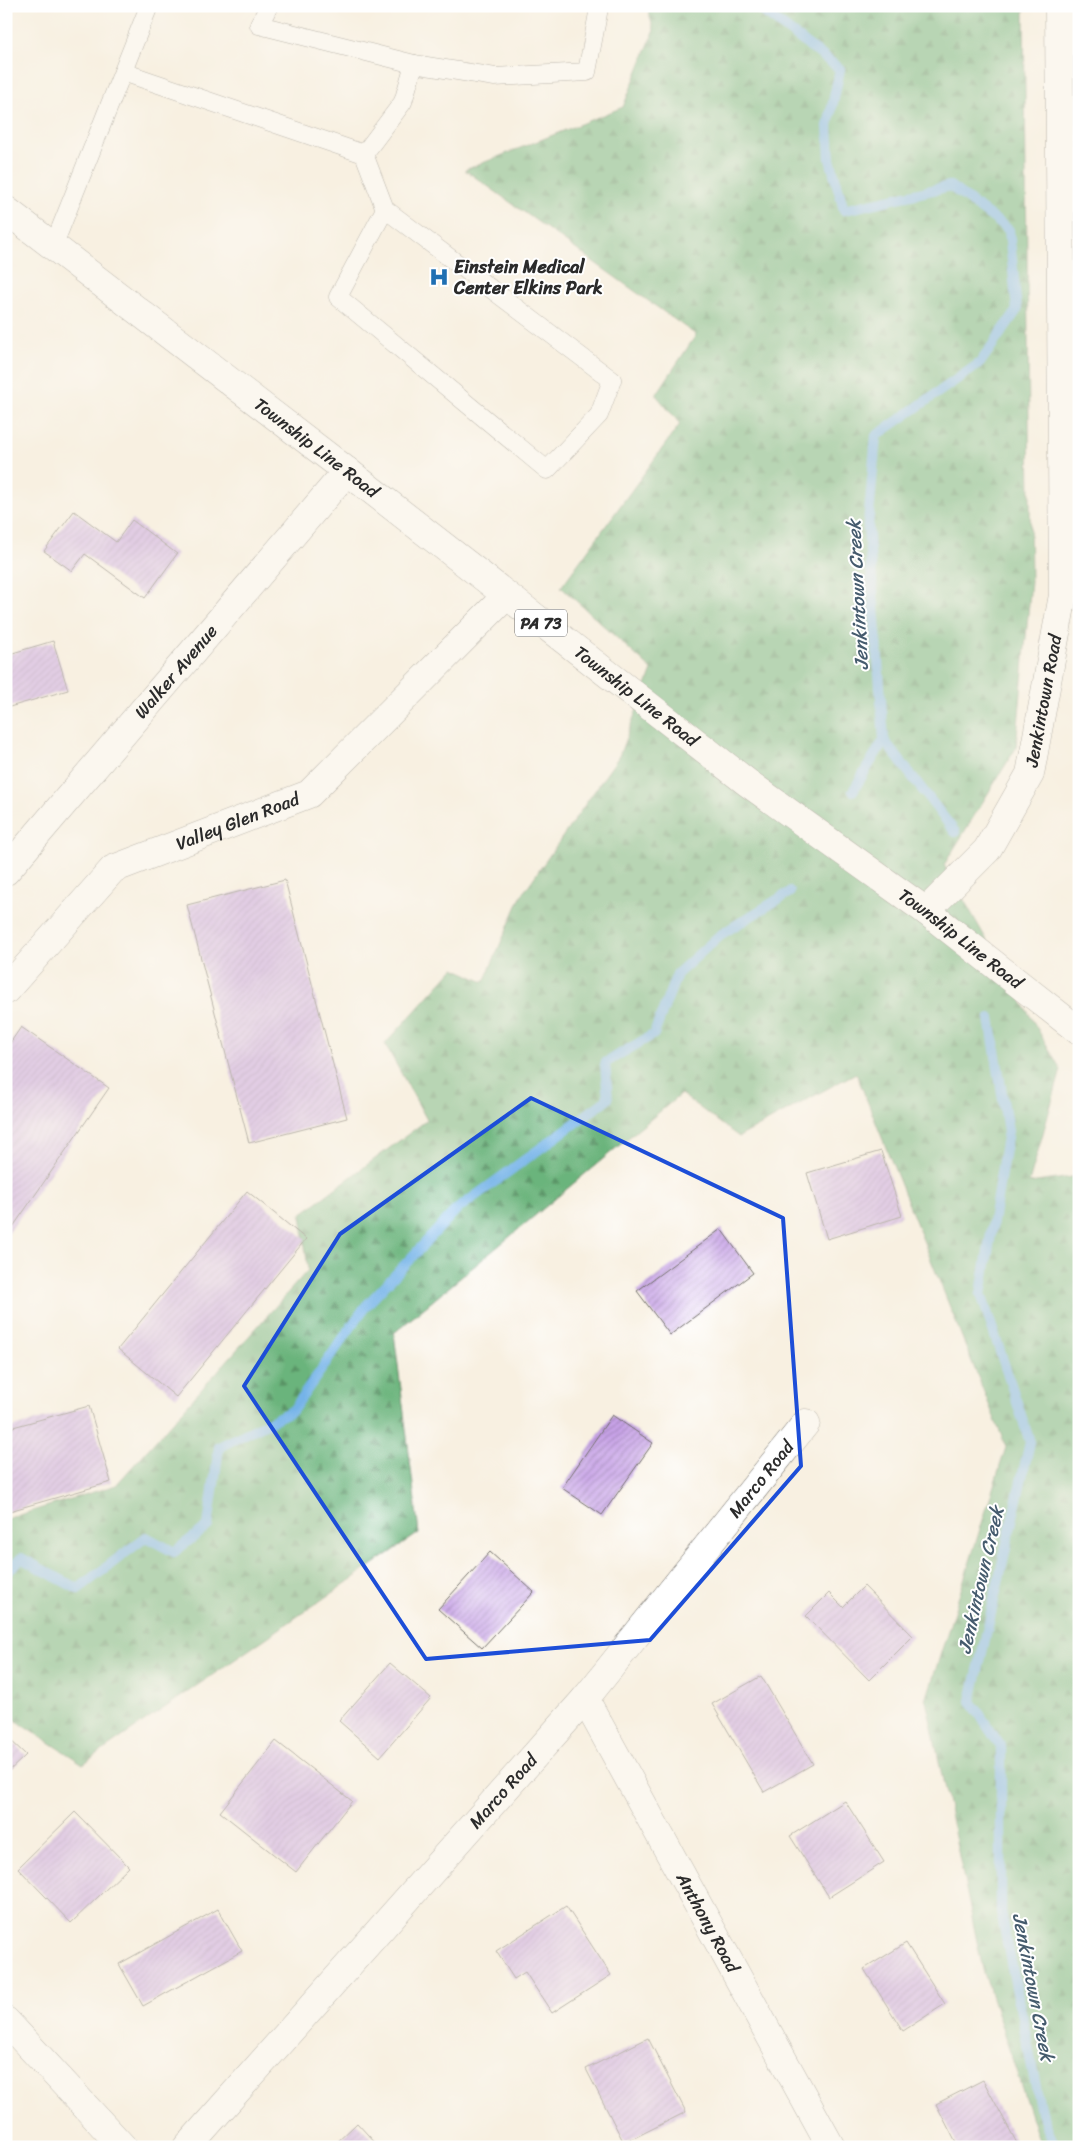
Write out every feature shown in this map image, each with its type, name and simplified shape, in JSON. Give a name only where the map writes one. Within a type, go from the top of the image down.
[{"type":"street","name":"Jenkintown Road","points":[[926,911],[987,850],[1030,774],[1063,595],[1069,161],[1059,6]]},
{"type":"street","name":"Township Line Road","points":[[6,210],[347,471],[748,783],[926,911],[1079,1031]]},
{"type":"street","name":"Walker Avenue","points":[[6,871],[347,471]]},
{"type":"street","name":"Valley Glen Road","points":[[6,990],[113,869],[309,794],[506,596]]},
{"type":"street","name":"Marco Road","points":[[187,2147],[585,1699],[806,1423]]},
{"type":"street","name":"Anthony Road","points":[[585,1699],[831,2147]]},
{"type":"street","points":[[6,2021],[123,2147]]},
{"type":"lane","points":[[53,246],[149,6]]},
{"type":"lane","points":[[269,6],[259,25],[414,64],[495,77],[587,72],[599,8],[596,6]]},
{"type":"lane","points":[[364,154],[403,102],[414,64]]},
{"type":"lane","points":[[123,72],[364,154]]},
{"type":"lane","points":[[364,154],[384,209],[612,380],[599,415],[547,470],[338,297],[384,209]]},
{"type":"highlighted area","points":[[531,1098],[783,1218],[801,1466],[650,1640],[426,1659],[244,1386],[340,1234]]},
{"type":"green space","points":[[647,6],[1024,6],[1031,582],[1016,748],[944,865],[1061,1070],[1029,1183],[1079,1176],[1079,2147],[1041,2147],[983,1970],[926,1700],[1006,1447],[856,1073],[739,1137],[681,1094],[394,1333],[419,1533],[83,1764],[6,1714],[6,1519],[116,1485],[308,1270],[301,1214],[427,1120],[385,1044],[454,968],[484,982],[521,896],[619,756],[652,670],[561,587],[680,424],[656,395],[696,335],[465,170],[623,107],[654,31]]},
{"type":"building","points":[[74,511],[116,542],[132,520],[177,554],[145,598],[85,554],[72,571],[44,551]]},
{"type":"building","points":[[53,641],[68,690],[6,708],[6,655]]},
{"type":"building","points":[[285,880],[347,1118],[249,1143],[187,905]]},
{"type":"building","points":[[21,1027],[109,1088],[6,1237],[6,1049]]},
{"type":"building","points":[[881,1151],[902,1216],[827,1239],[807,1173]]},
{"type":"building","points":[[247,1191],[306,1239],[176,1397],[118,1349]]},
{"type":"building","points":[[721,1229],[753,1273],[670,1335],[637,1291]]},
{"type":"building","points":[[89,1406],[111,1482],[6,1512],[6,1429]]},
{"type":"building","points":[[612,1415],[653,1443],[602,1515],[562,1488]]},
{"type":"building","points":[[490,1552],[534,1592],[482,1648],[438,1609]]},
{"type":"building","points":[[864,1586],[913,1636],[869,1680],[806,1616],[829,1593],[843,1607]]},
{"type":"building","points":[[390,1663],[431,1698],[380,1757],[339,1721]]},
{"type":"building","points":[[761,1676],[813,1764],[764,1792],[712,1704]]},
{"type":"building","points":[[6,1736],[26,1755],[6,1774]]},
{"type":"building","points":[[276,1741],[352,1801],[296,1872],[220,1812]]},
{"type":"building","points":[[845,1801],[884,1862],[829,1897],[790,1836]]},
{"type":"building","points":[[75,1812],[129,1867],[71,1923],[18,1868]]},
{"type":"building","points":[[566,1906],[611,1975],[552,2013],[525,1972],[514,1979],[496,1951]]},
{"type":"building","points":[[218,1909],[242,1951],[143,2006],[119,1964]]},
{"type":"building","points":[[906,1943],[945,2004],[903,2031],[864,1969]]},
{"type":"building","points":[[648,2038],[686,2112],[624,2143],[586,2069]]},
{"type":"building","points":[[983,2080],[1019,2147],[958,2147],[936,2104]]},
{"type":"building","points":[[357,2123],[379,2147],[332,2147]]},
{"type":"waterway","name":"Jenkintown Creek","points":[[756,6],[840,69],[828,126],[830,159],[844,210],[950,186],[1009,230],[1017,310],[980,363],[876,436],[868,526],[884,740],[955,832]]},
{"type":"waterway","points":[[853,791],[884,740]]},
{"type":"waterway","points":[[6,1574],[21,1558],[78,1589],[146,1537],[174,1552],[208,1526],[219,1447],[293,1410],[365,1307],[456,1210],[608,1099],[605,1063],[654,1034],[677,974],[720,935],[790,892]]},
{"type":"waterway","name":"Jenkintown Creek","points":[[990,1018],[1008,1131],[981,1294],[1030,1442],[971,1701],[1001,1747],[1001,1912],[1041,2112],[1055,2147]]},
{"type":"place","name":"Einstein Medical Center Elkins Park","points":[[439,277]]}]
